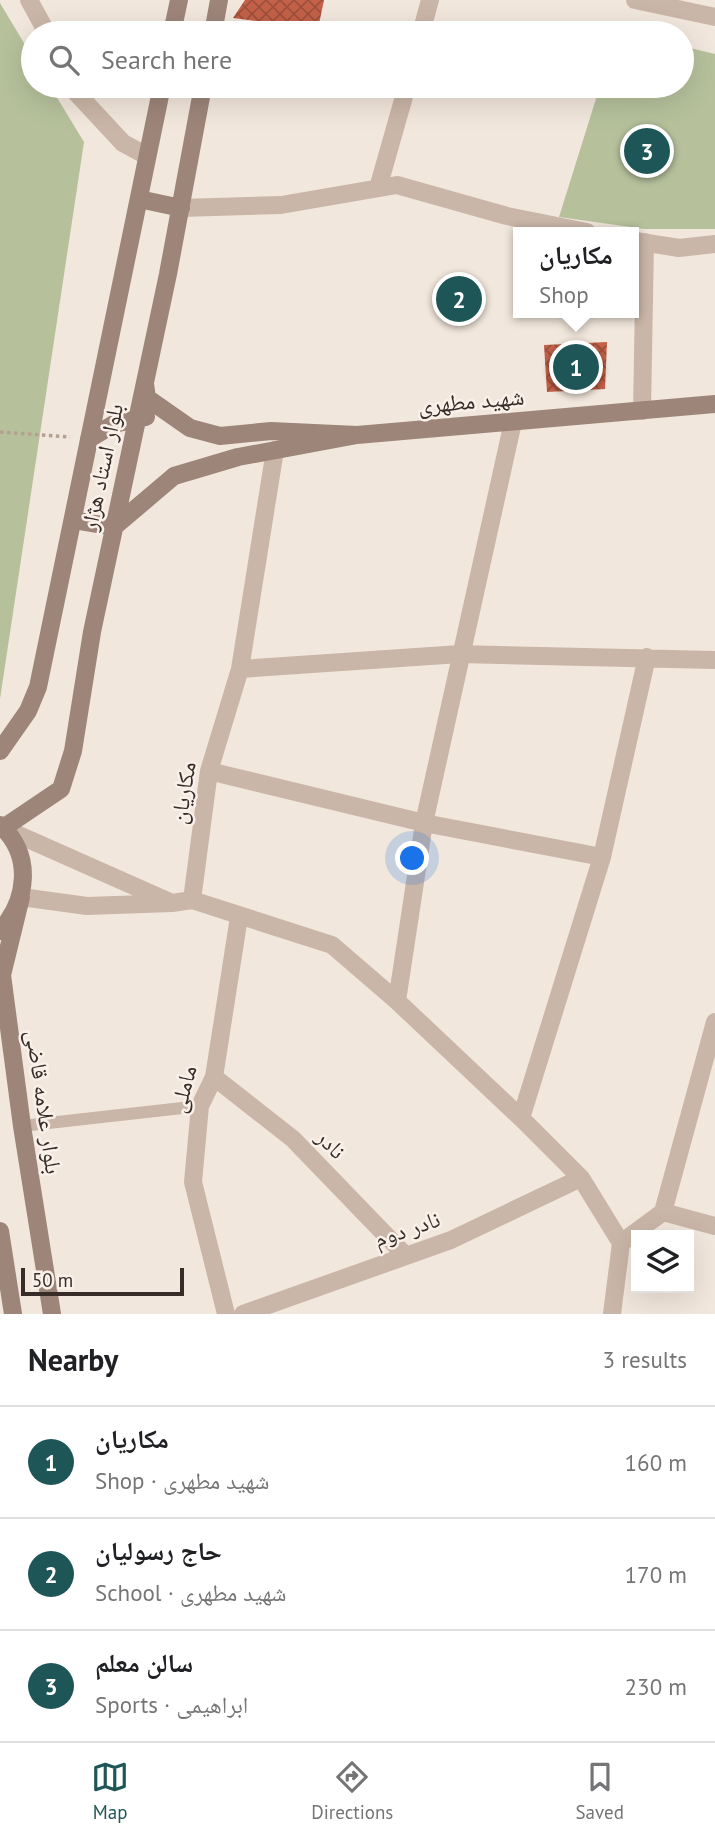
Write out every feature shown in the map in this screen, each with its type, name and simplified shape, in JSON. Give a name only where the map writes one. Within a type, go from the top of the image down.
[{"type":"main road","points":[[175,21],[179,0]]},
{"type":"main road","points":[[215,21],[219,0]]},
{"type":"main road","name":"بلوار استاد هژار","points":[[0,751],[28,711],[38,687],[159,98]]},
{"type":"main road","name":"بلوار استاد هژار","points":[[1,827],[61,789],[73,751],[92,632],[181,208],[201,98]]},
{"type":"main road","points":[[139,200],[181,208]]},
{"type":"main road","points":[[145,381],[147,398],[190,428]]},
{"type":"main road","name":"شهید مطهری","points":[[357,435],[715,404]]},
{"type":"main road","points":[[89,439],[114,424],[166,412],[190,428],[220,436],[271,431],[357,435]]},
{"type":"main road","points":[[73,520],[114,527],[174,476],[238,457],[357,435]]},
{"type":"main road","name":"بلوار علامه قاضی","points":[[1,827],[11,838],[22,862],[22,897],[2,975],[22,1126],[52,1314]]},
{"type":"main road","points":[[0,931],[12,918],[22,897]]},
{"type":"main road","points":[[0,1231],[13,1314]]},
{"type":"street","points":[[29,0],[40,21]]},
{"type":"street","points":[[424,21],[430,0]]},
{"type":"street","points":[[635,0],[715,17]]},
{"type":"street","points":[[81,98],[123,143],[147,156]]},
{"type":"street","points":[[378,188],[404,98]]},
{"type":"street","points":[[181,208],[281,205],[397,185],[507,216],[562,227]]},
{"type":"street","points":[[642,411],[639,242],[679,248],[715,244]]},
{"type":"street","points":[[397,1001],[424,823],[513,422]]},
{"type":"street","name":"مکاریان","points":[[192,901],[209,771],[240,669],[275,450]]},
{"type":"street","points":[[240,669],[460,654],[715,660]]},
{"type":"street","points":[[521,1118],[602,857],[648,657]]},
{"type":"street","points":[[209,771],[424,823],[602,857]]},
{"type":"street","points":[[1,827],[172,903]]},
{"type":"street","points":[[22,897],[87,906],[192,901],[332,945],[397,1001],[581,1178],[621,1243],[612,1314]]},
{"type":"street","name":"ماملی","points":[[226,1314],[193,1182],[200,1106],[214,1077],[239,917]]},
{"type":"street","points":[[621,1243],[663,1212],[715,1022]]},
{"type":"street","name":"نادر","points":[[214,1077],[293,1139],[405,1255]]},
{"type":"street","name":"نادر دوم","points":[[243,1314],[451,1240],[581,1178]]},
{"type":"street","points":[[663,1212],[715,1226]]},
{"type":"lane","points":[[22,1126],[200,1106]]},
{"type":"path","points":[[0,432],[89,439]]},
{"type":"green space","points":[[0,3],[21,38],[21,98],[57,98],[84,142],[0,699]]},
{"type":"green space","points":[[694,49],[715,54],[715,229],[645,229],[559,217],[596,98],[694,98]]},
{"type":"building","points":[[245,0],[324,0],[320,21],[256,21],[233,18]]},
{"type":"building","points":[[607,342],[605,389],[547,392],[544,345]]},
{"type":"place","name":"سالن معلم","points":[[647,151]]},
{"type":"place","name":"حاج رسولیان","points":[[459,299]]},
{"type":"place","name":"مکاریان","points":[[576,367]]}]
